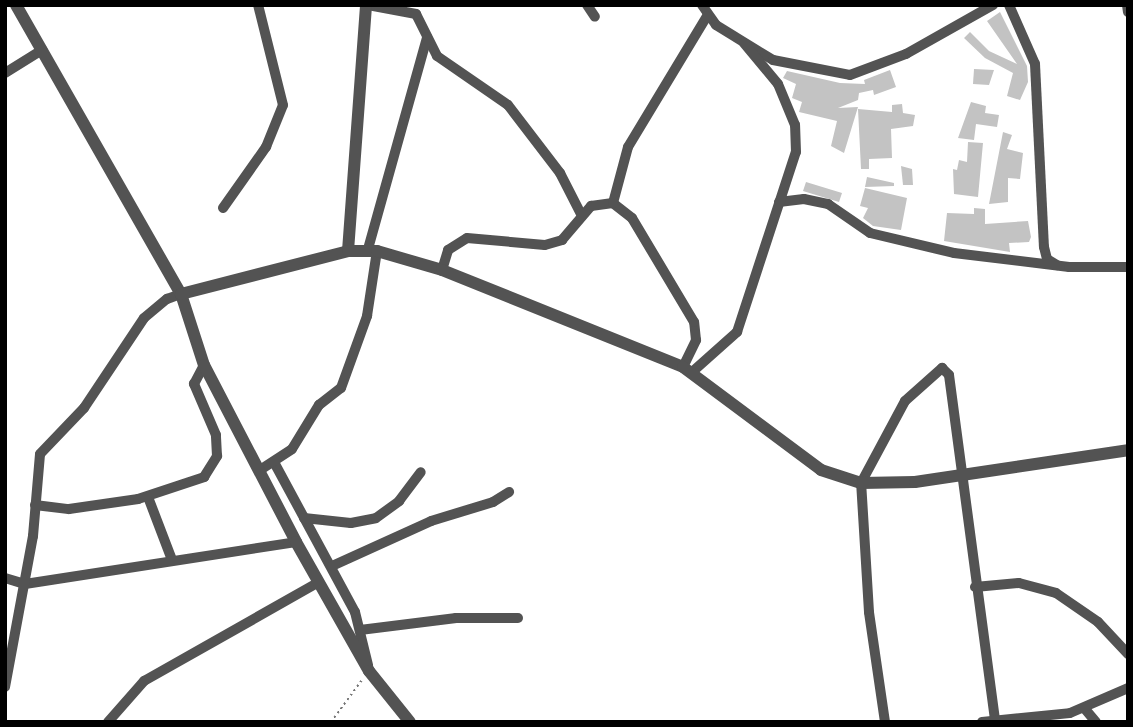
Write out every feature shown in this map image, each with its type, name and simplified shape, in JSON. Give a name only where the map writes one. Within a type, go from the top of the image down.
[{"type":"street","points":[[16,5],[181,294],[204,365],[296,542],[369,671],[410,722]]},
{"type":"street","points":[[223,208],[266,147],[283,105],[258,5]]},
{"type":"street","points":[[348,251],[367,5],[416,15],[437,55],[508,105],[560,173],[582,216]]},
{"type":"street","points":[[587,5],[595,17]]},
{"type":"street","points":[[702,5],[707,16],[744,43],[774,60],[799,67],[860,74],[953,31],[993,5]]},
{"type":"street","points":[[1009,5],[1035,64],[1044,247],[1047,259],[1059,266]]},
{"type":"street","points":[[1127,5],[1128,12]]},
{"type":"street","points":[[613,203],[628,147],[707,16]]},
{"type":"street","points":[[260,470],[275,464],[292,449],[319,405],[341,388],[349,372],[367,316],[372,250],[427,37]]},
{"type":"street","points":[[687,370],[737,332],[794,160],[795,125],[778,84],[744,43]]},
{"type":"street","points":[[5,73],[42,50]]},
{"type":"street","points":[[779,202],[804,199],[828,204],[870,233],[954,253],[1059,266],[1128,267]]},
{"type":"street","points":[[442,270],[448,250],[467,238],[545,245],[562,240],[591,206],[613,203],[632,218],[689,311],[697,331],[687,370]]},
{"type":"street","points":[[5,687],[25,584],[40,454],[84,408],[144,318],[167,299],[181,294],[348,251],[372,250],[442,270],[687,370],[821,470],[861,484],[915,482],[1128,450]]},
{"type":"street","points":[[35,505],[69,509],[148,497],[169,485],[204,477],[217,456],[216,435],[194,384],[204,365]]},
{"type":"street","points":[[885,722],[869,612],[861,484],[905,401],[942,368],[949,375],[975,587],[995,720]]},
{"type":"street","points":[[275,464],[331,566],[360,629],[369,671]]},
{"type":"street","points":[[304,518],[351,523],[376,518],[399,501],[421,472]]},
{"type":"street","points":[[331,566],[431,521],[493,502],[509,492]]},
{"type":"street","points":[[148,497],[172,560]]},
{"type":"street","points":[[5,578],[25,584],[296,542]]},
{"type":"street","points":[[108,722],[144,681],[319,582]]},
{"type":"street","points":[[975,587],[1019,583],[1056,593],[1098,622],[1128,654]]},
{"type":"street","points":[[360,629],[456,618],[518,618]]},
{"type":"street","points":[[982,722],[1085,709],[1128,688]]},
{"type":"street","points":[[1085,709],[1096,722]]},
{"type":"path","points":[[331,722],[369,671]]},
{"type":"building","points":[[1000,12],[1027,66],[1028,82],[1020,100],[1007,96],[1013,73],[985,58],[964,38],[970,32],[989,51],[1017,64],[987,21]]},
{"type":"building","points":[[974,69],[994,70],[989,85],[973,84]]},
{"type":"building","points":[[890,70],[896,87],[874,95],[873,90],[859,93],[858,100],[838,108],[858,107],[844,153],[831,146],[837,121],[799,112],[802,102],[792,98],[796,84],[783,78],[787,71],[840,83],[865,84],[864,80]]},
{"type":"building","points":[[971,102],[986,106],[985,113],[999,115],[997,127],[976,124],[974,140],[958,138]]},
{"type":"building","points":[[902,104],[903,113],[915,115],[913,126],[891,129],[892,158],[869,159],[869,169],[861,169],[858,109],[892,112],[892,105]]},
{"type":"building","points":[[1003,132],[1012,135],[1007,149],[1023,153],[1020,179],[1008,178],[1008,202],[989,204]]},
{"type":"building","points":[[968,142],[983,143],[978,197],[954,194],[953,169],[957,170],[959,160],[967,162]]},
{"type":"building","points":[[901,166],[912,169],[913,185],[903,185]]},
{"type":"building","points":[[867,177],[894,183],[894,186],[865,187]]},
{"type":"building","points":[[806,182],[842,193],[839,202],[803,191]]},
{"type":"building","points":[[865,188],[907,198],[901,230],[873,226],[863,218],[868,208],[860,206]]},
{"type":"building","points":[[974,208],[985,209],[985,224],[1028,221],[1031,237],[1029,242],[1009,243],[1010,252],[944,241],[947,213],[974,214]]}]
